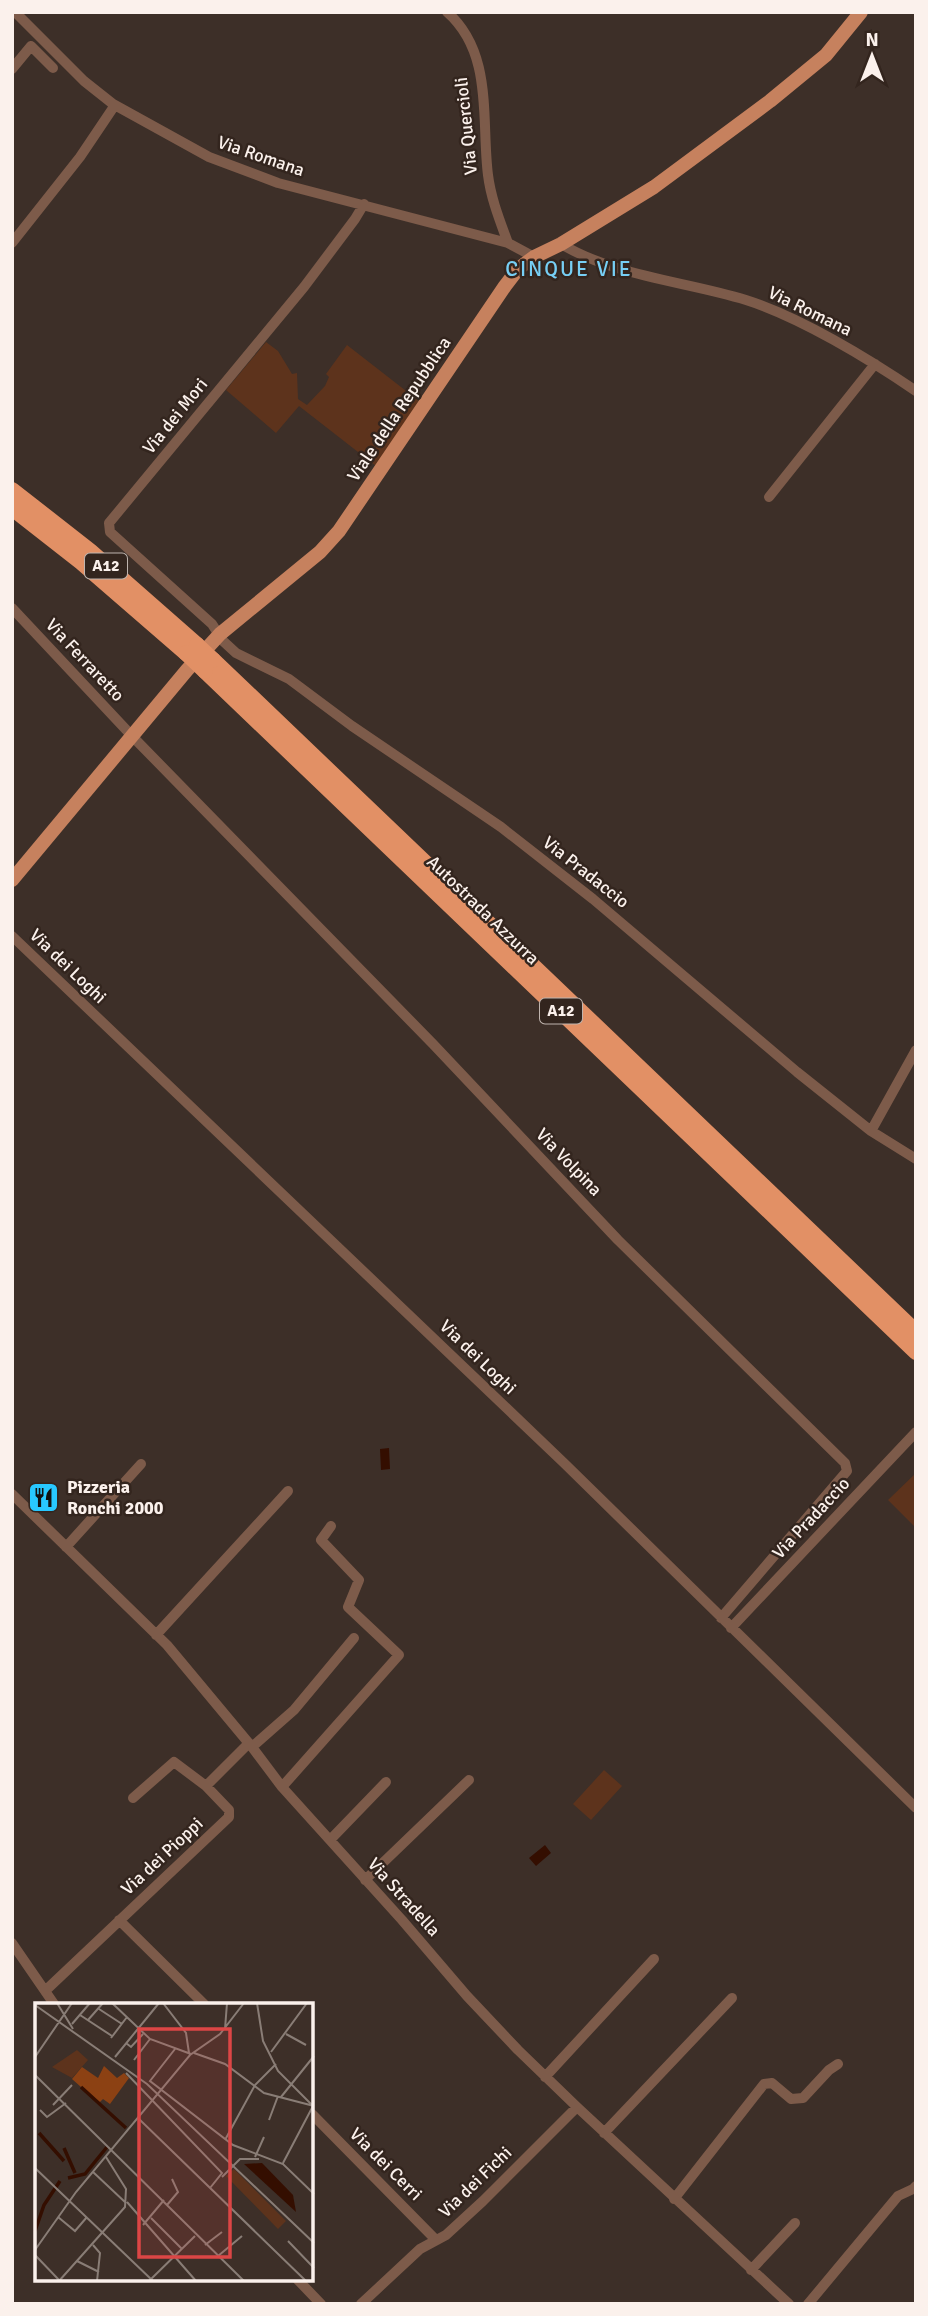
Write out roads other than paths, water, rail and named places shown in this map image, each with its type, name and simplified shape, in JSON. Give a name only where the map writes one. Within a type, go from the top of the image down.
[{"type":"highway","name":"Autostrada Azzurra","points":[[12,490],[90,551],[916,1332]]},
{"type":"highway","name":"Autostrada Azzurra","points":[[12,508],[192,649]]},
{"type":"highway","name":"Autostrada Azzurra","points":[[209,665],[916,1352]]},
{"type":"main road","name":"Viale della Repubblica","points":[[12,880],[220,634],[320,552],[338,531],[519,269],[534,257],[561,244],[654,187],[770,101],[826,55],[861,12]]},
{"type":"street","name":"Via Romana","points":[[15,12],[84,81],[115,105],[209,157],[278,183],[508,243],[534,257]]},
{"type":"street","name":"Via Quercioli","points":[[447,12],[464,30],[478,65],[485,104],[488,175],[495,207],[508,243]]},
{"type":"street","points":[[12,69],[31,46],[53,68]]},
{"type":"street","points":[[12,243],[79,157],[115,105]]},
{"type":"street","name":"Via dei Mori","points":[[220,634],[110,532],[109,523],[304,287],[364,204]]},
{"type":"street","name":"Via Romana","points":[[561,244],[607,266],[747,300],[796,322],[874,364],[916,391]]},
{"type":"street","points":[[769,498],[874,364]]},
{"type":"street","name":"Via Ferraretto","points":[[12,608],[132,736]]},
{"type":"street","name":"Via Pradaccio","points":[[220,634],[223,641],[236,653],[289,679],[352,726],[500,827],[603,907],[797,1072],[871,1131],[916,1159]]},
{"type":"street","name":"Via Volpina","points":[[132,736],[433,1044],[618,1240],[845,1463],[847,1471],[721,1618]]},
{"type":"street","name":"Via dei Loghi","points":[[12,936],[564,1463],[916,1808]]},
{"type":"street","points":[[871,1131],[916,1050]]},
{"type":"street","name":"Via Pradaccio","points":[[731,1628],[916,1432]]},
{"type":"street","points":[[66,1547],[141,1464]]},
{"type":"street","points":[[156,1635],[288,1491]]},
{"type":"street","name":"Via Stradella","points":[[12,1494],[156,1635],[251,1745],[282,1787],[467,1996],[545,2077],[789,2304]]},
{"type":"street","points":[[282,1787],[398,1655],[348,1606],[359,1580],[321,1540],[331,1526]]},
{"type":"street","points":[[133,1798],[174,1762],[206,1786],[294,1710],[354,1638]]},
{"type":"street","points":[[365,1880],[469,1780]]},
{"type":"street","points":[[330,1840],[386,1782]]},
{"type":"street","name":"Via dei Pioppi","points":[[45,1991],[229,1817],[229,1810],[206,1786]]},
{"type":"street","points":[[119,1920],[203,2003]]},
{"type":"street","points":[[12,1943],[53,2003]]},
{"type":"street","points":[[545,2077],[654,1959]]},
{"type":"street","points":[[604,2133],[732,1998]]},
{"type":"street","points":[[674,2199],[764,2084],[772,2083],[791,2099],[803,2098],[838,2064]]},
{"type":"street","name":"Via dei Fichi","points":[[361,2304],[420,2249],[446,2235],[577,2107]]},
{"type":"street","name":"Via dei Cerri","points":[[313,2115],[435,2239]]},
{"type":"street","points":[[808,2304],[898,2196],[916,2186]]},
{"type":"street","points":[[751,2270],[795,2223]]},
{"type":"street","points":[[299,2281],[321,2304]]},
{"type":"place","name":"Pizzeria Ronchi 2000","points":[[44,1497]]},
{"type":"district","name":"CINQUE VIE","points":[[569,269]]}]
